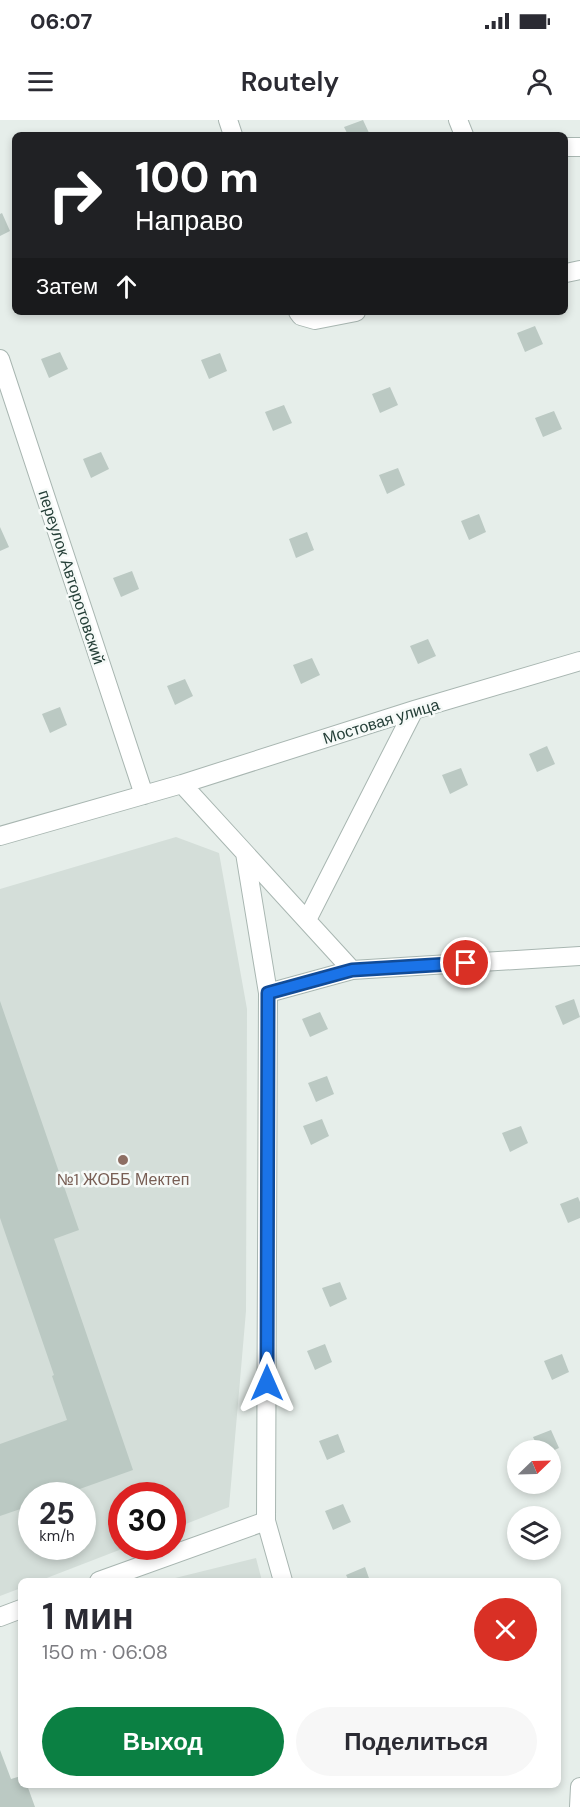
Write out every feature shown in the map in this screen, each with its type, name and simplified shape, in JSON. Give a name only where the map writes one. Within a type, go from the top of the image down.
[{"type":"street","points":[[300,315],[315,320],[341,315]]},
{"type":"street","name":"переулок Авторотовский","points":[[0,359],[144,795]]},
{"type":"street","name":"Мостовая улица","points":[[0,836],[182,784],[414,710],[580,661]]},
{"type":"street","points":[[307,920],[414,710]]},
{"type":"street","points":[[182,784],[352,970]]},
{"type":"street","points":[[245,853],[268,993],[266,1521],[282,1578]]},
{"type":"street","points":[[268,993],[352,970],[580,956]]},
{"type":"street","points":[[107,1578],[266,1521]]},
{"type":"street","points":[[0,1617],[18,1610]]},
{"type":"street","points":[[579,1807],[580,1787]]},
{"type":"shaded area","name":"№1 ЖОББ Мектеп","points":[[176,837],[219,853],[247,1009],[246,1311],[229,1507],[186,1524],[186,1482],[108,1482],[108,1554],[96,1559],[96,1482],[18,1482],[18,1560],[93,1560],[47,1578],[18,1578],[18,1589],[0,1596],[0,889]]},
{"type":"shaded area","points":[[256,1558],[261,1578],[175,1578]]},
{"type":"building","points":[[363,120],[369,132],[346,132],[344,127]]},
{"type":"building","points":[[2,213],[10,231],[0,236],[0,214]]},
{"type":"building","points":[[535,326],[543,344],[525,352],[517,333]]},
{"type":"building","points":[[60,352],[68,369],[49,378],[41,359]]},
{"type":"building","points":[[220,353],[227,371],[209,379],[201,360]]},
{"type":"building","points":[[390,387],[398,405],[380,413],[372,394]]},
{"type":"building","points":[[284,405],[292,423],[273,431],[265,412]]},
{"type":"building","points":[[554,411],[562,429],[543,437],[535,418]]},
{"type":"building","points":[[101,452],[109,469],[91,478],[83,459]]},
{"type":"building","points":[[398,468],[405,485],[387,494],[379,475]]},
{"type":"building","points":[[479,514],[486,532],[469,540],[461,521]]},
{"type":"building","points":[[0,527],[9,547],[0,551]]},
{"type":"building","points":[[307,532],[314,550],[296,558],[289,539]]},
{"type":"building","points":[[132,571],[139,589],[121,597],[113,578]]},
{"type":"building","points":[[428,639],[436,656],[418,664],[410,646]]},
{"type":"building","points":[[312,658],[320,675],[301,684],[293,665]]},
{"type":"building","points":[[185,679],[193,696],[175,705],[167,686]]},
{"type":"building","points":[[60,707],[67,725],[50,733],[42,714]]},
{"type":"building","points":[[547,746],[555,764],[537,772],[529,754]]},
{"type":"building","points":[[461,768],[468,785],[450,794],[442,775]]},
{"type":"building","points":[[574,999],[580,1017],[563,1025],[555,1006]]},
{"type":"building","points":[[0,1001],[79,1230],[54,1239],[133,1470],[96,1483],[18,1482],[18,1510],[0,1516],[0,1444],[67,1420],[52,1376],[54,1375],[0,1218]]},
{"type":"building","points":[[320,1012],[328,1029],[310,1037],[302,1019]]},
{"type":"building","points":[[327,1076],[334,1094],[316,1102],[308,1083]]},
{"type":"building","points":[[322,1119],[329,1136],[311,1145],[303,1126]]},
{"type":"building","points":[[521,1126],[528,1143],[510,1152],[502,1133]]},
{"type":"building","points":[[578,1197],[580,1218],[568,1223],[560,1204]]},
{"type":"building","points":[[340,1282],[347,1299],[330,1307],[322,1288]]},
{"type":"building","points":[[325,1344],[332,1362],[315,1370],[307,1351]]},
{"type":"building","points":[[562,1354],[569,1372],[552,1380],[544,1361]]},
{"type":"building","points":[[551,1430],[555,1440],[534,1440],[533,1437]]},
{"type":"building","points":[[338,1434],[345,1452],[327,1460],[319,1441]]},
{"type":"building","points":[[343,1504],[351,1522],[333,1530],[325,1511]]},
{"type":"building","points":[[365,1567],[369,1578],[348,1578],[346,1575]]},
{"type":"building","points":[[0,1750],[11,1779],[18,1777],[18,1788],[28,1788],[35,1807],[0,1807]]},
{"type":"place","name":"№1 ЖОББ Мектеп","points":[[123,1160]]},
{"type":"route","points":[[267,1383],[268,993],[352,970],[466,963]]}]
